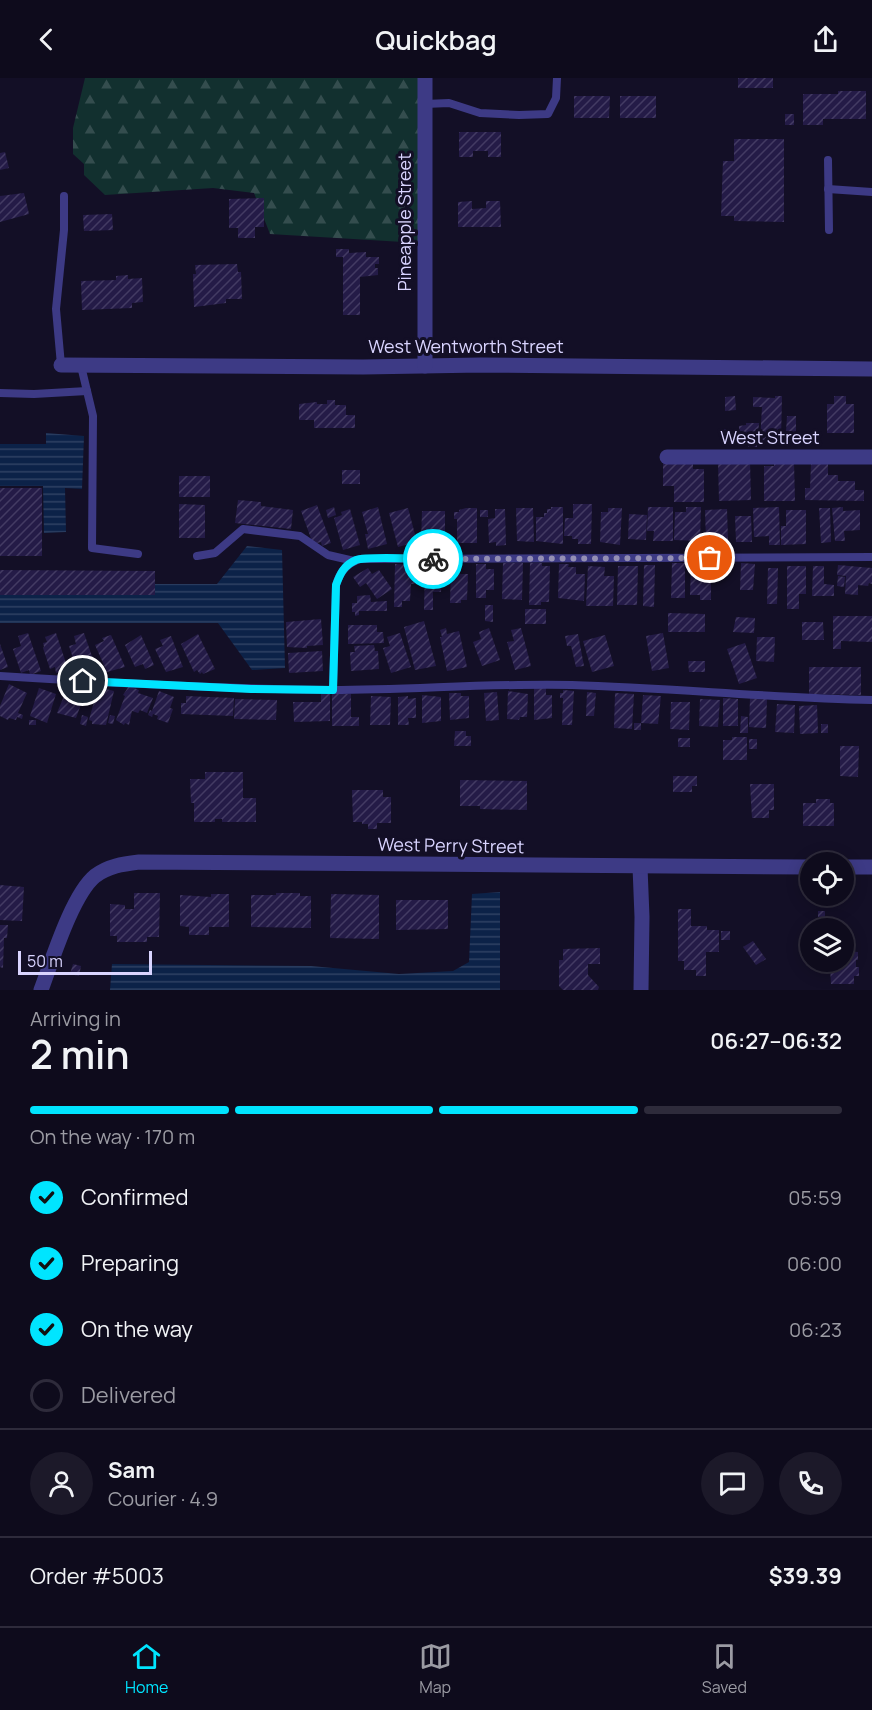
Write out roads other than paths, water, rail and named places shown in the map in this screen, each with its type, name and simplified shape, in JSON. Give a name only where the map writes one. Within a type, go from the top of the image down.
[{"type":"street","name":"Pineapple Street","points":[[425,78],[425,366]]},
{"type":"street","name":"West Wentworth Street","points":[[61,365],[872,369]]},
{"type":"street","name":"West Street","points":[[668,458],[872,458]]},
{"type":"street","name":"West Perry Street","points":[[41,990],[78,895],[95,876],[117,865],[139,862],[800,867]]},
{"type":"street","points":[[640,867],[641,990]]},
{"type":"street","points":[[854,867],[872,867]]},
{"type":"lane","points":[[425,104],[449,103],[480,113],[548,114],[556,98],[557,78]]},
{"type":"lane","points":[[828,160],[829,230]]},
{"type":"lane","points":[[828,189],[872,192]]},
{"type":"lane","points":[[61,365],[56,309],[64,230],[64,196]]},
{"type":"lane","points":[[81,366],[93,416],[92,548],[138,554]]},
{"type":"lane","points":[[0,393],[87,391]]},
{"type":"lane","points":[[197,556],[215,552],[243,529],[300,536],[328,555],[354,561]]},
{"type":"lane","points":[[333,690],[336,585],[339,574],[345,567],[360,559],[872,557]]},
{"type":"lane","points":[[0,676],[240,688],[333,690],[488,684],[573,685],[658,688],[807,699],[872,700]]},
{"type":"water","points":[[46,433],[84,436],[82,489],[65,488],[66,532],[44,533],[43,486],[0,486],[0,444],[46,444]]},
{"type":"water","points":[[247,546],[282,550],[285,668],[252,670],[218,623],[0,623],[0,584],[217,584]]},
{"type":"water","points":[[500,892],[500,990],[110,990],[112,964],[311,966],[399,974],[453,971],[469,962],[472,894]]}]
